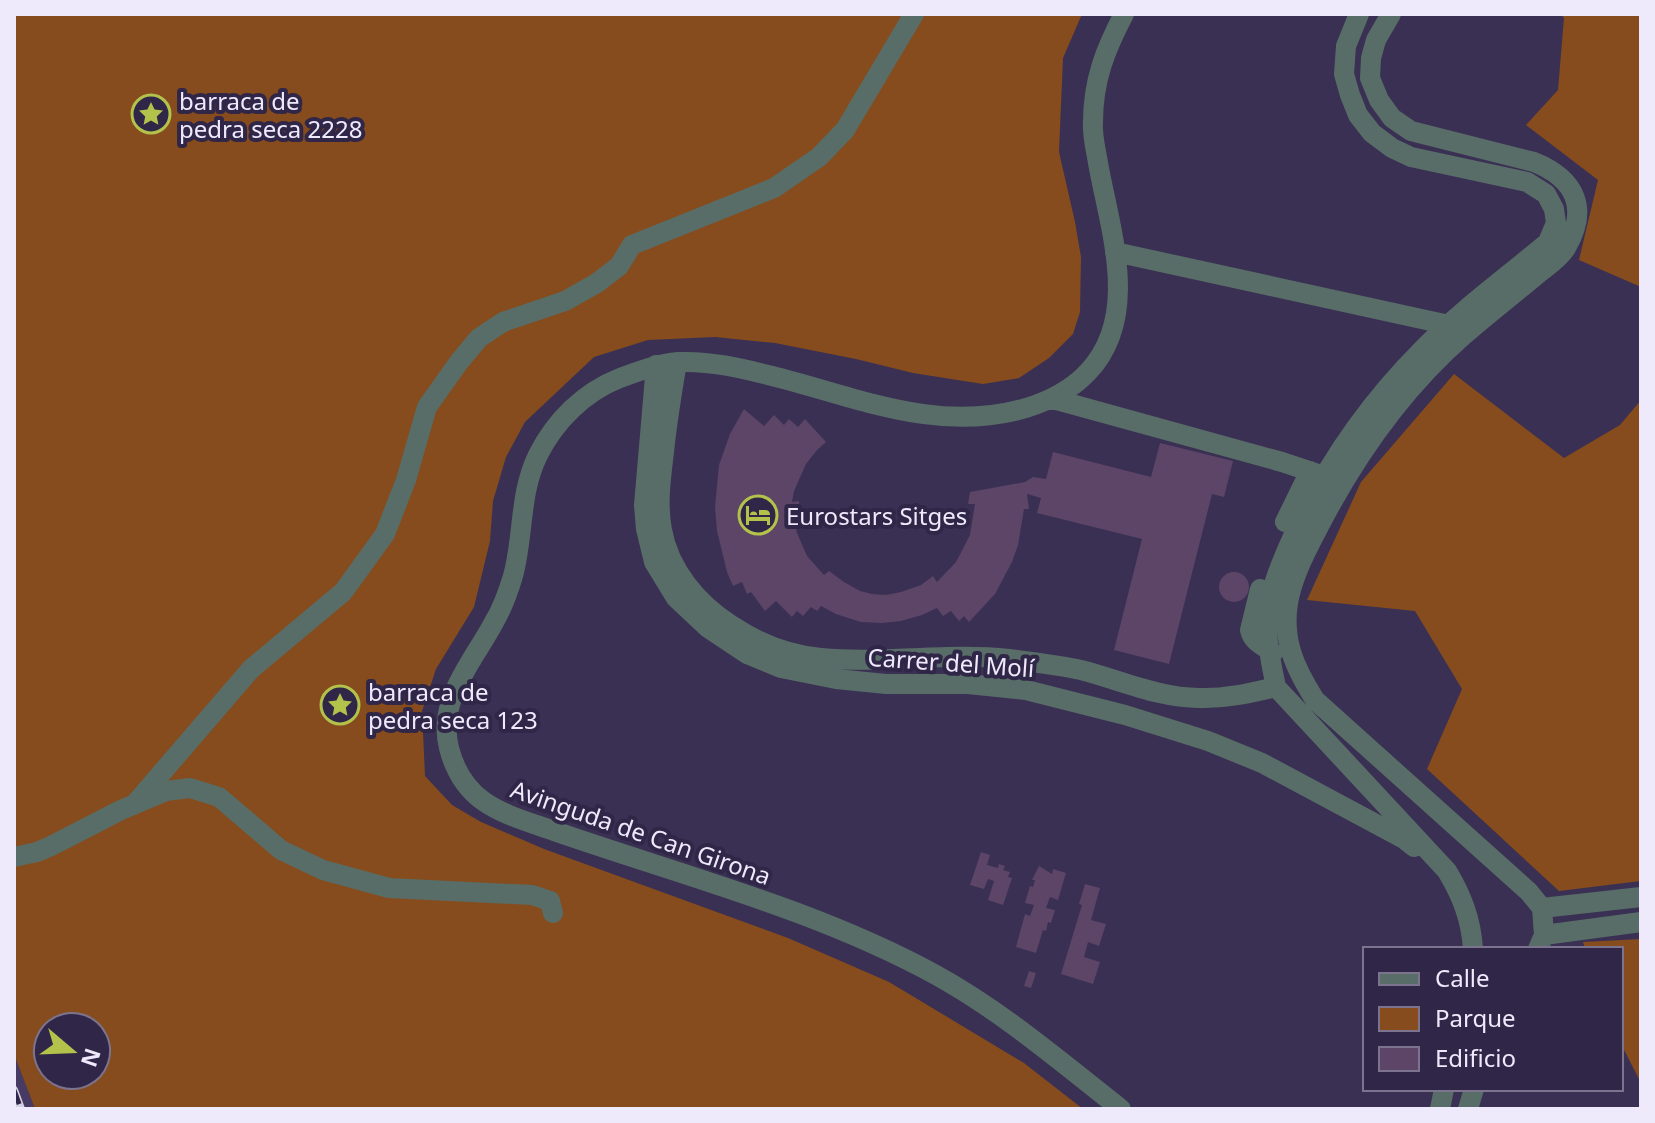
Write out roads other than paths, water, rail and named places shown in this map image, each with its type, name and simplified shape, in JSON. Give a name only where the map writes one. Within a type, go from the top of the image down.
[{"type":"street","points":[[134,805],[251,669],[343,592],[385,534],[406,480],[427,407],[479,338],[503,322],[565,301],[597,283],[619,266],[632,245],[774,188],[819,157],[845,130],[914,14]]},
{"type":"street","name":"Avinguda de Can Girona","points":[[1121,1109],[993,1010],[885,949],[830,925],[499,811],[476,797],[461,778],[447,739],[451,700],[456,686],[506,598],[515,568],[525,495],[536,460],[570,411],[598,389],[656,365],[677,362],[733,366],[899,411],[931,417],[964,418],[1009,412],[1053,399],[1088,373],[1109,340],[1119,299],[1115,252],[1092,129],[1095,83],[1124,14]]},
{"type":"street","points":[[1359,14],[1346,46],[1344,74],[1358,115],[1372,133],[1411,157],[1527,182],[1546,194],[1554,209],[1556,223],[1548,242],[1456,331],[1370,441],[1347,476],[1295,579],[1288,603],[1287,635],[1291,653],[1298,673],[1315,700],[1529,892],[1542,908],[1541,942],[1641,922]]},
{"type":"street","points":[[1298,673],[1257,643],[1250,630],[1275,543],[1317,473],[1423,349],[1456,331],[1564,252],[1578,219],[1572,189],[1551,169],[1411,131],[1392,118],[1379,100],[1370,78],[1376,40],[1391,14]]},
{"type":"street","points":[[1115,252],[1456,331]]},
{"type":"street","name":"Carrer del Molí","points":[[677,362],[659,496],[661,530],[685,583],[719,618],[742,632],[769,646],[821,658],[994,658],[1078,670],[1171,696],[1223,698],[1276,687]]},
{"type":"street","name":"Carrer del Molí","points":[[656,365],[644,505],[654,562],[676,598],[708,628],[747,654],[781,668],[836,679],[886,684],[968,684],[1026,690],[1125,715],[1208,741],[1262,763],[1404,839],[1447,871]]},
{"type":"street","points":[[1053,399],[1317,473]]},
{"type":"street","points":[[1317,473],[1277,573],[1268,610],[1269,650],[1276,687],[1447,871],[1461,895],[1470,920],[1473,947]]},
{"type":"street","points":[[14,857],[51,846],[166,791],[190,788],[219,797],[281,850],[323,870],[389,888],[532,895],[550,901],[553,913]]},
{"type":"street","points":[[1542,908],[1641,897]]},
{"type":"railway","points":[[14,1090],[21,1109]]},
{"type":"place","name":"barraca de pedra seca 2228","points":[[151,114]]},
{"type":"place","name":"Eurostars Sitges","points":[[758,515]]},
{"type":"place","name":"barraca de pedra seca 123","points":[[340,705]]}]
